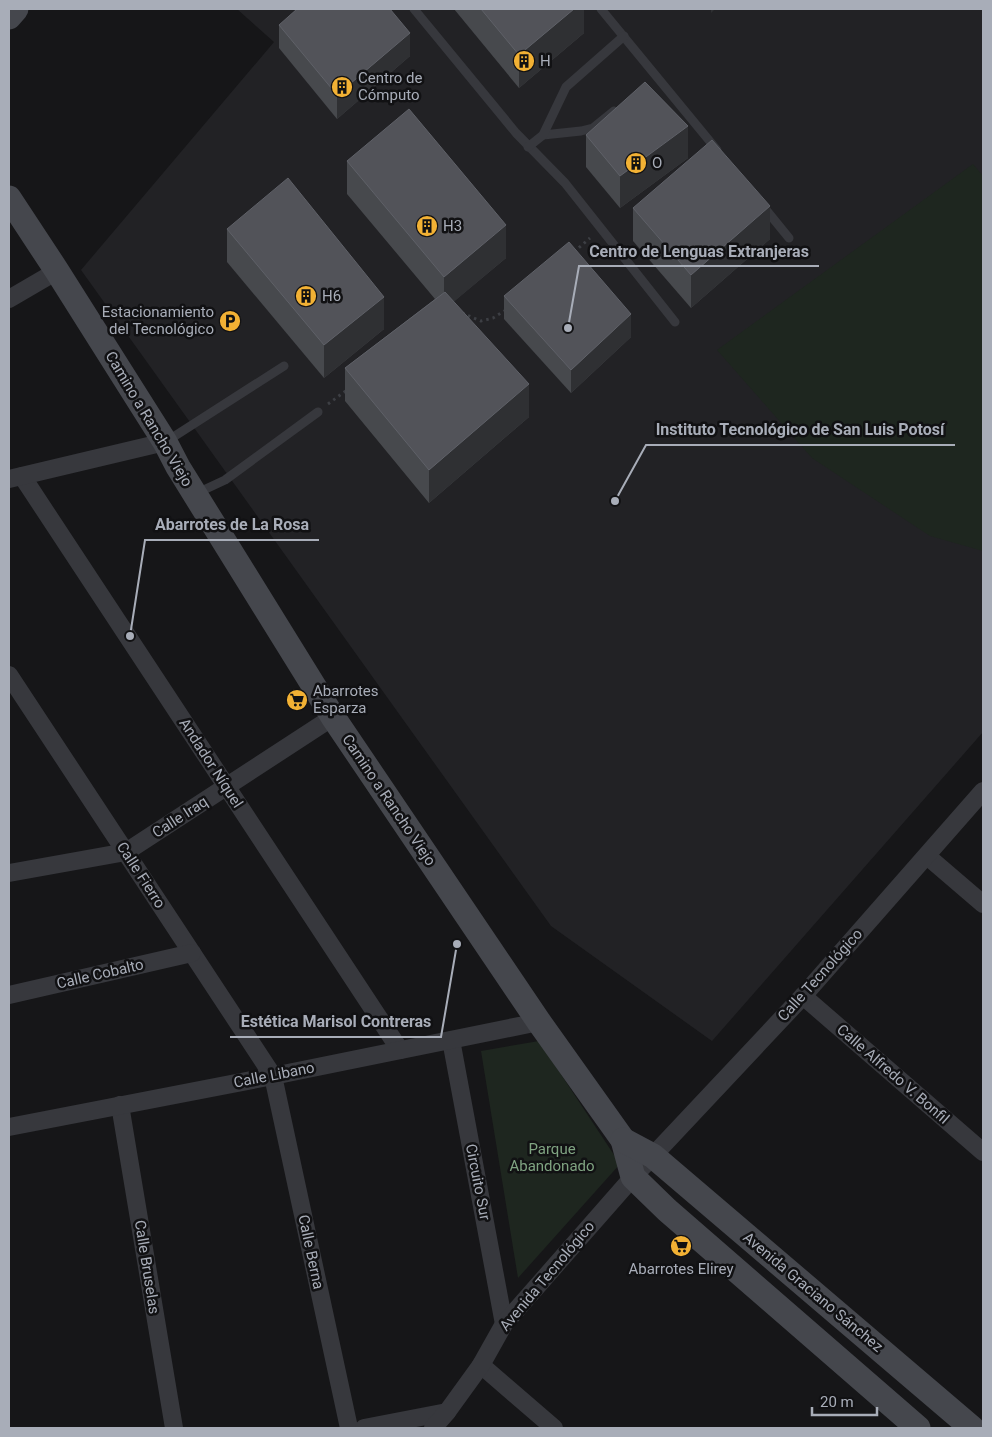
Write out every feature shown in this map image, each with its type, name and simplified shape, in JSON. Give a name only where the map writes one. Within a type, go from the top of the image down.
[{"type":"street","points":[[9,18],[16,9]]},
{"type":"street","name":"Camino a Rancho Viejo","points":[[9,198],[165,442],[195,494],[333,717],[539,1022],[623,1140],[633,1177]]},
{"type":"street","points":[[9,299],[57,271]]},
{"type":"street","points":[[15,478],[165,442]]},
{"type":"street","name":"Andador Níquel","points":[[15,478],[227,787],[400,1050]]},
{"type":"street","name":"Calle Fierro","points":[[9,675],[273,1076]]},
{"type":"street","name":"Calle Iraq","points":[[9,873],[126,852],[333,717]]},
{"type":"street","name":"Calle Tecnológico","points":[[653,1156],[803,996],[983,791]]},
{"type":"street","points":[[927,856],[983,904]]},
{"type":"street","name":"Calle Cobalto","points":[[9,995],[192,953]]},
{"type":"street","name":"Calle Alfredo V. Bonfil","points":[[803,996],[983,1152]]},
{"type":"street","name":"Calle Libano","points":[[9,1127],[539,1022]]},
{"type":"street","name":"Circuito Sur","points":[[451,1040],[504,1324]]},
{"type":"street","name":"Calle Berna","points":[[273,1076],[349,1428]]},
{"type":"street","name":"Calle Bruselas","points":[[120,1105],[174,1428]]},
{"type":"street","name":"Camino a Rancho Viejo","points":[[623,1140],[653,1156]]},
{"type":"street","name":"Avenida Tecnológico","points":[[433,1428],[448,1412],[481,1365],[504,1324],[653,1156]]},
{"type":"street","name":"Avenida Graciano Sánchez","points":[[653,1156],[972,1428]]},
{"type":"street","points":[[633,1177],[667,1210],[918,1428]]},
{"type":"street","points":[[481,1365],[554,1428]]},
{"type":"street","points":[[898,1411],[920,1383]]},
{"type":"street","points":[[364,1428],[448,1412]]},
{"type":"lane","points":[[414,9],[528,147],[564,183],[675,322]]},
{"type":"lane","points":[[601,9],[624,36],[655,81],[720,154]]},
{"type":"lane","points":[[528,147],[543,135],[566,87],[624,36]]},
{"type":"lane","points":[[543,135],[592,128],[623,104]]},
{"type":"lane","points":[[758,200],[789,238]]},
{"type":"lane","points":[[165,442],[284,366]]},
{"type":"lane","points":[[195,494],[225,480],[318,412]]},
{"type":"path","points":[[573,253],[601,229]]},
{"type":"path","points":[[460,313],[481,321],[493,318],[508,308]]},
{"type":"path","points":[[318,412],[350,388]]},
{"type":"shaded area","points":[[237,9],[983,9],[983,732],[712,1041],[551,926],[81,270],[274,42]]},
{"type":"green space","points":[[973,164],[983,176],[983,551],[930,536],[812,458],[717,350]]},
{"type":"green space","name":"Parque Abandonado","points":[[539,1041],[620,1164],[518,1278],[481,1051]]},
{"type":"building","name":"Centro de Cómputo","points":[[297,9],[390,9],[410,33],[337,95],[279,25]]},
{"type":"building","points":[[481,9],[574,9],[519,55]]},
{"type":"building","points":[[645,82],[688,126],[620,176],[586,135]]},
{"type":"building","name":"H3","points":[[409,109],[506,225],[444,277],[347,161]]},
{"type":"building","points":[[712,140],[770,206],[691,275],[633,208]]},
{"type":"building","name":"H6","points":[[288,178],[384,297],[324,345],[227,229]]},
{"type":"building","points":[[569,242],[631,314],[571,370],[504,296]]},
{"type":"building","points":[[445,292],[529,384],[429,470],[345,368]]},
{"type":"place","name":"H","points":[[524,61]]},
{"type":"place","name":"Centro de Cómputo","points":[[342,87]]},
{"type":"place","name":"O","points":[[636,163]]},
{"type":"place","name":"H3","points":[[427,226]]},
{"type":"place","name":"H6","points":[[306,296]]},
{"type":"place","name":"Estacionamiento del Tecnológico","points":[[230,321]]},
{"type":"place","name":"Centro de Lenguas Extranjeras","points":[[568,328]]},
{"type":"place","name":"Instituto Tecnológico de San Luis Potosí","points":[[615,501]]},
{"type":"place","name":"Abarrotes de La Rosa","points":[[130,636]]},
{"type":"place","name":"Abarrotes Esparza","points":[[297,700]]},
{"type":"place","name":"Estética Marisol Contreras","points":[[457,944]]},
{"type":"place","name":"Abarrotes Elirey","points":[[681,1246]]}]
